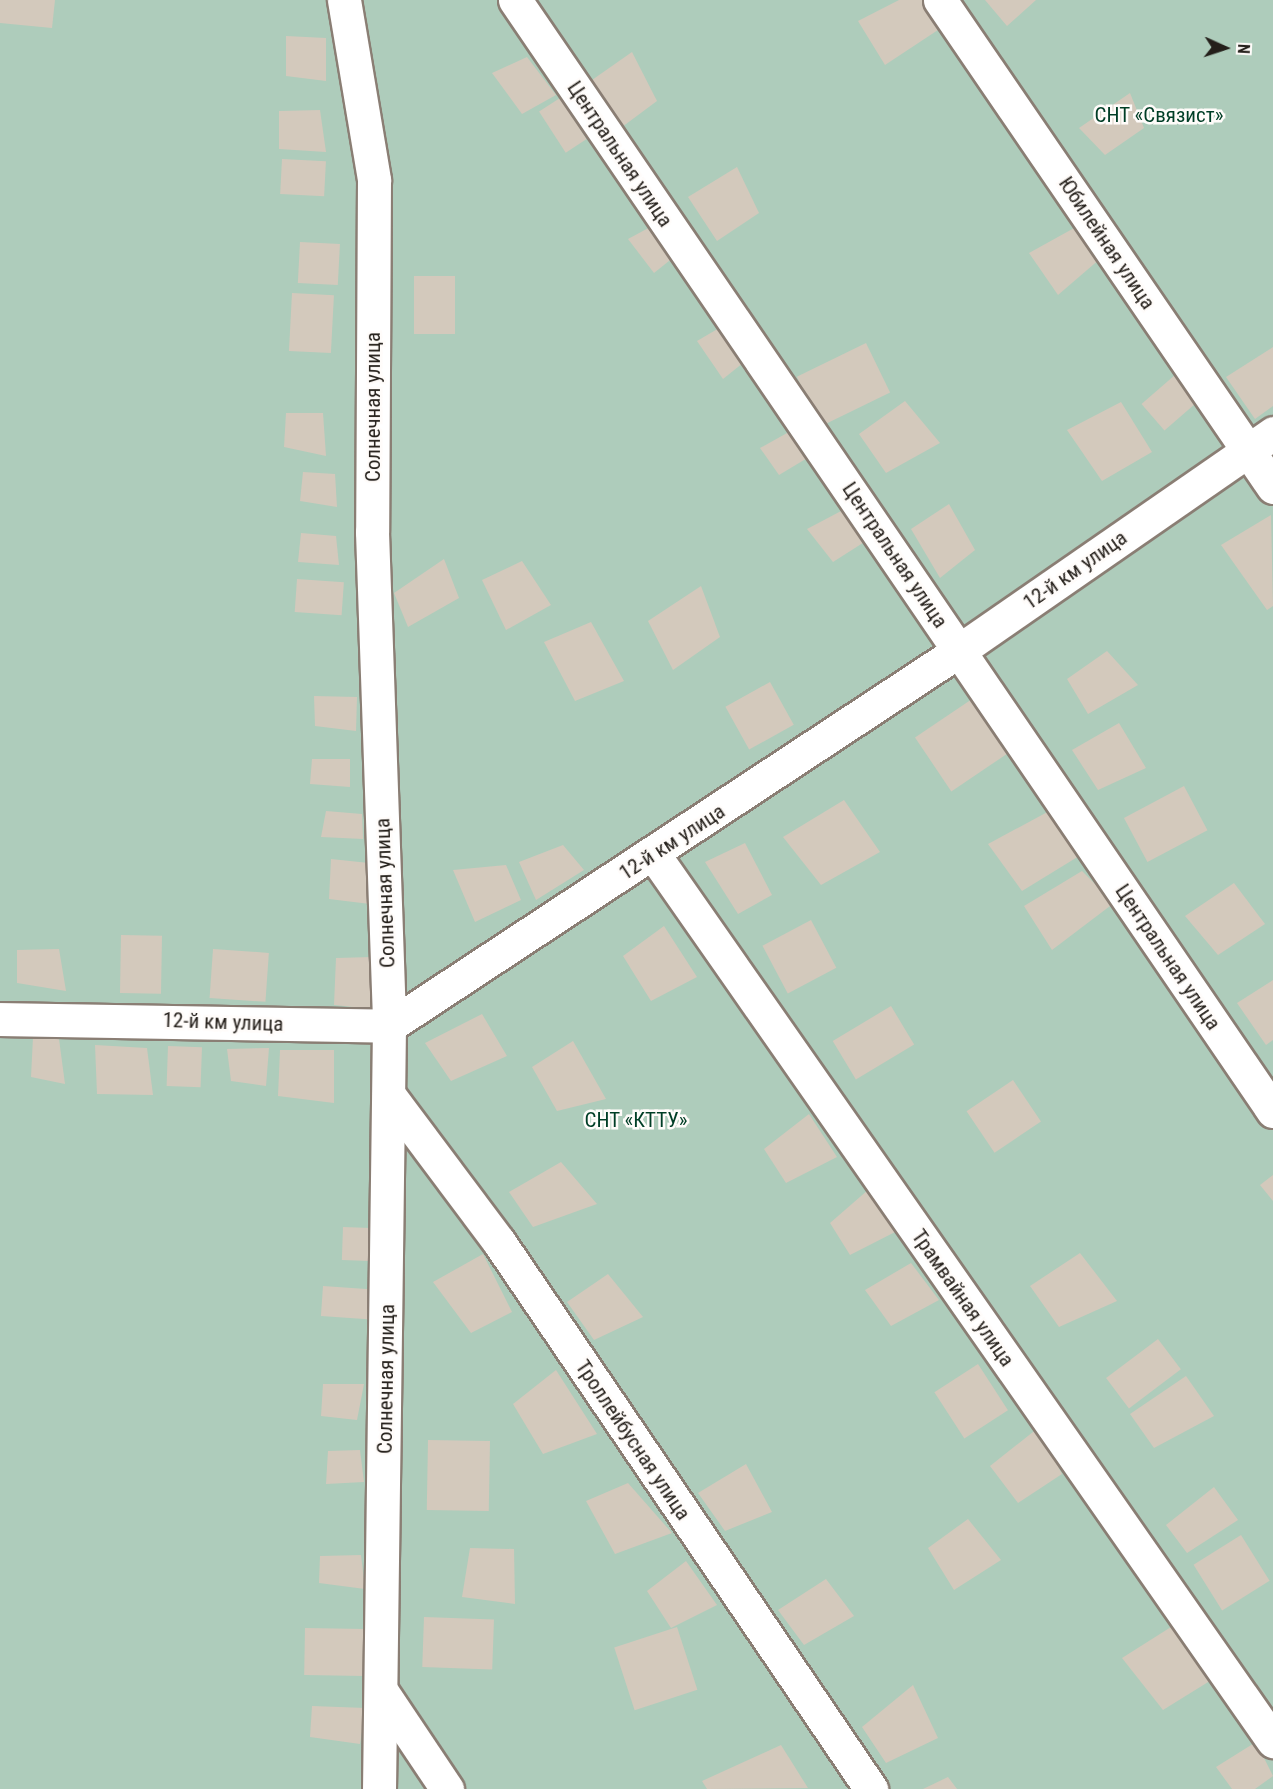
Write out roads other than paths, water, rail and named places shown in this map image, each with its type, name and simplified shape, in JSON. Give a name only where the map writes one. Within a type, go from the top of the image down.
[{"type":"street","name":"Солнечная улица","points":[[344,0],[374,180],[372,532],[389,1026],[379,1789]]},
{"type":"street","name":"Центральная улица","points":[[515,0],[1273,1111]]},
{"type":"street","name":"Юбилейная улица","points":[[940,0],[1261,441],[1273,487]]},
{"type":"street","name":"12-й км улица","points":[[0,1018],[389,1026],[424,998],[654,855],[960,650],[1261,441]]},
{"type":"street","name":"Трамвайная улица","points":[[654,855],[1273,1741]]},
{"type":"street","name":"Троллейбусная улица","points":[[389,1095],[499,1242],[871,1789]]},
{"type":"street","points":[[382,1692],[447,1789]]},
{"type":"park label","name":"СНТ «Связист»","points":[[1159,115]]},
{"type":"park label","name":"СНТ «КТТУ»","points":[[636,1120]]}]
